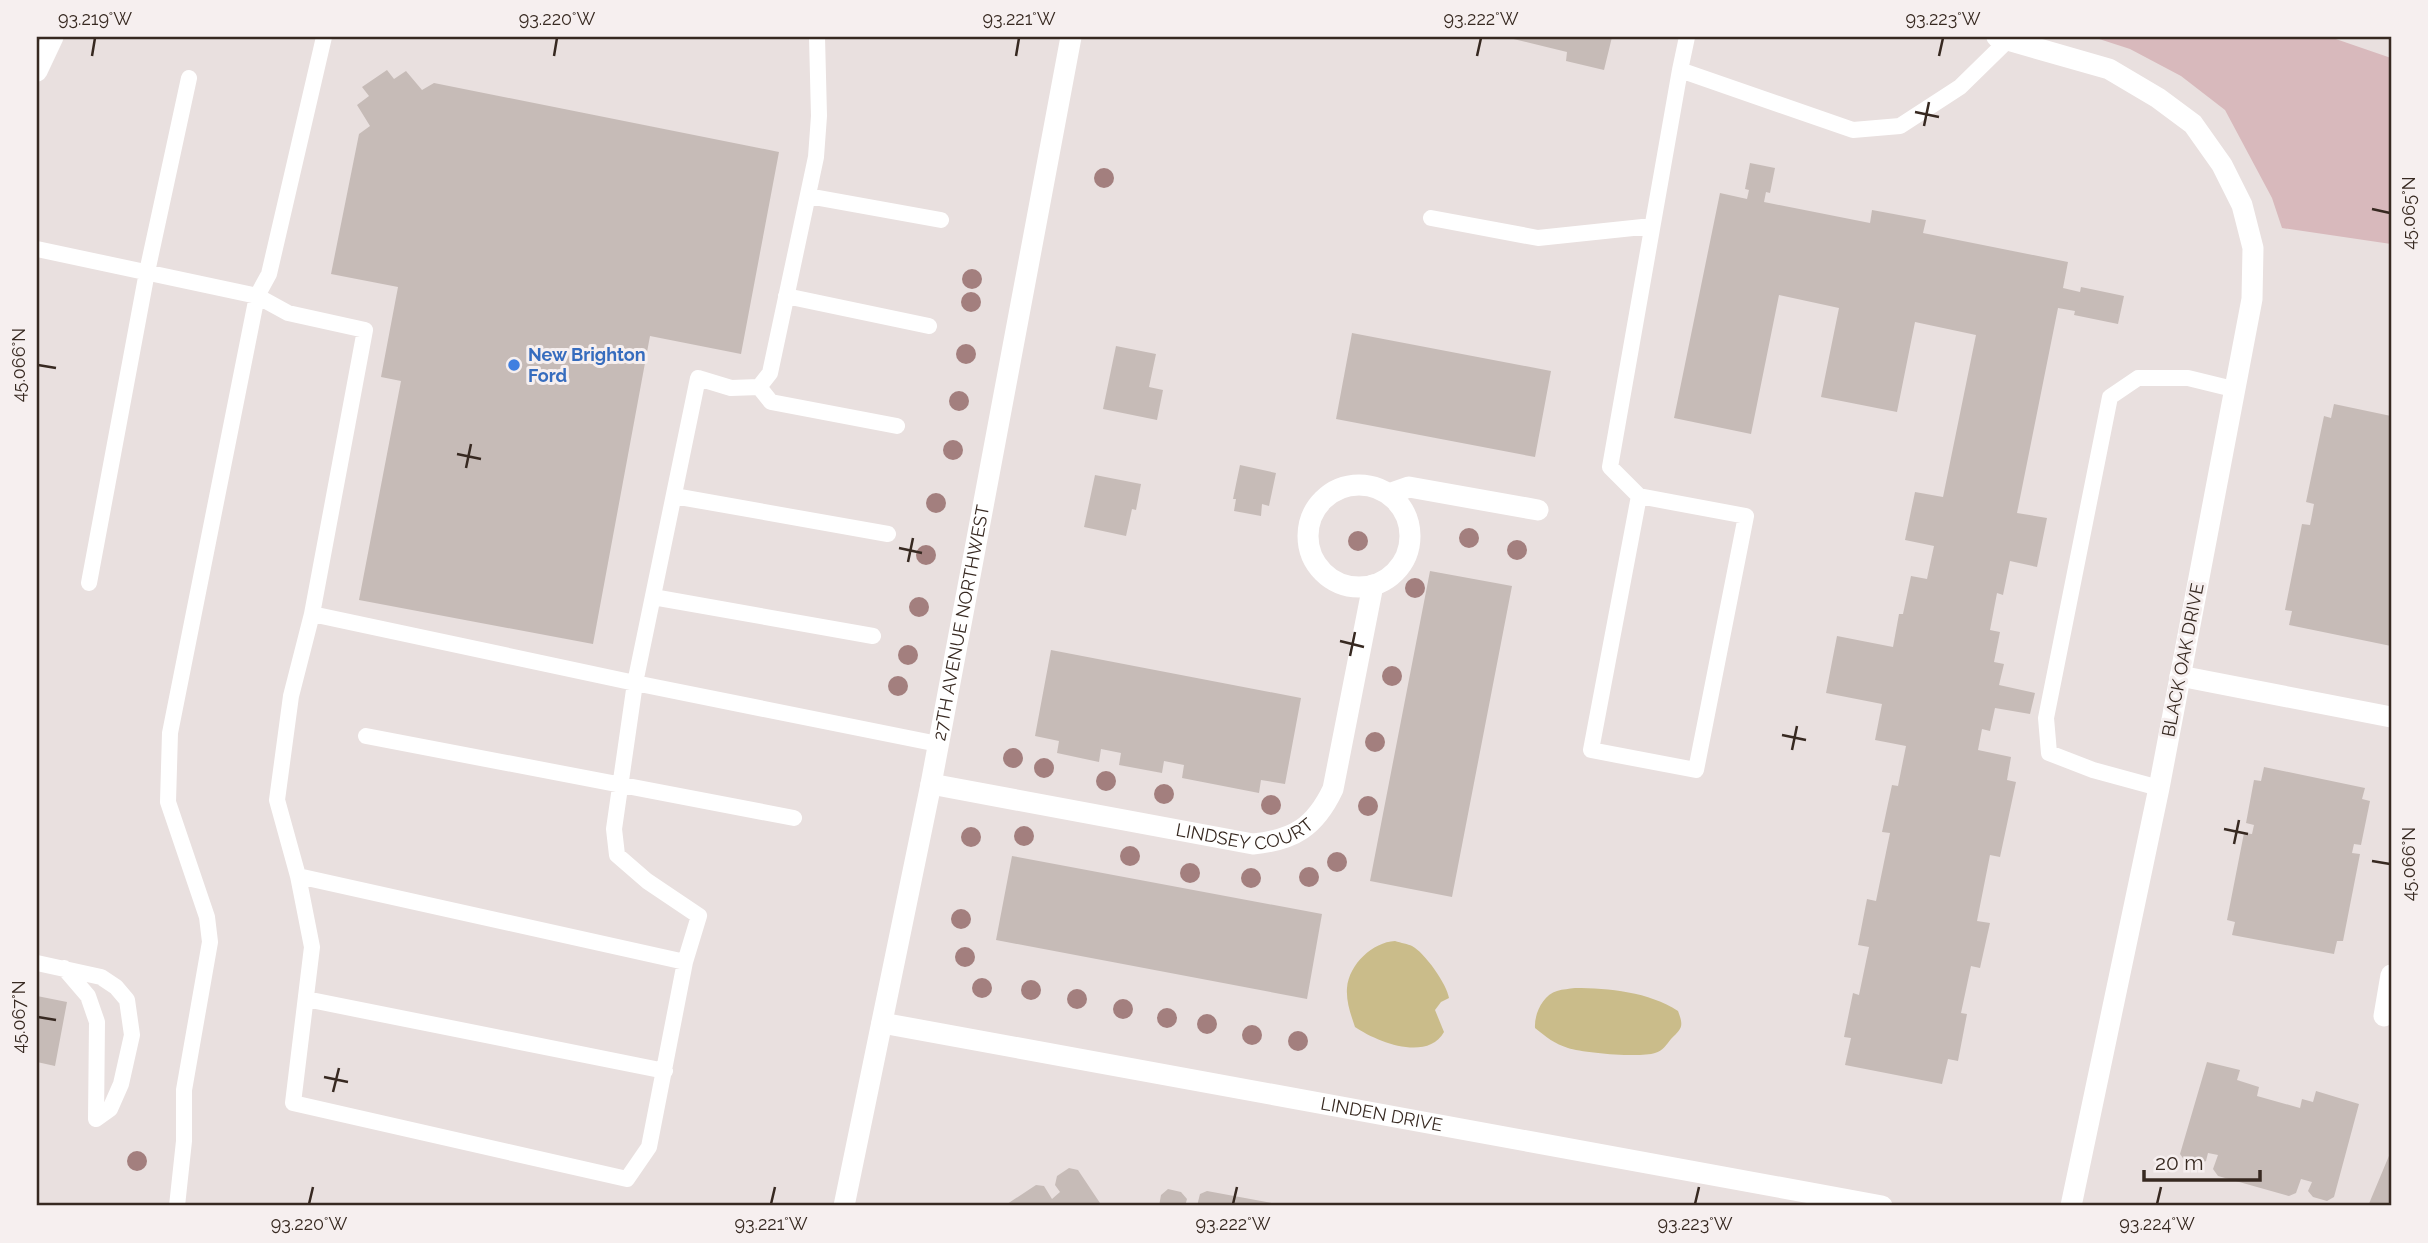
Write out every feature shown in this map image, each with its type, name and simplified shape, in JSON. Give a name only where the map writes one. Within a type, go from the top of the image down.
[{"type":"street","points":[[37,71],[53,37]]},
{"type":"street","name":"27TH AVENUE NORTHWEST","points":[[844,1206],[931,784],[1071,37]]},
{"type":"street","name":"BLACK OAK DRIVE","points":[[2003,38],[2109,69],[2158,98],[2193,124],[2222,164],[2242,205],[2253,248],[2252,299],[2159,788],[2071,1206]]},
{"type":"street","points":[[1359,484],[1389,494],[1401,506],[1408,520],[1411,537],[1408,553],[1400,567],[1388,578],[1373,585],[1356,587],[1339,582],[1324,573],[1314,559],[1308,543],[1309,525],[1315,509],[1326,496],[1341,487],[1359,484]]},
{"type":"street","points":[[1389,494],[1409,487],[1538,510]]},
{"type":"street","name":"LINDSEY COURT","points":[[931,784],[1252,844],[1276,842],[1315,820],[1333,789],[1373,585]]},
{"type":"street","points":[[2180,676],[2391,717]]},
{"type":"street","points":[[2384,1016],[2391,975]]},
{"type":"street","name":"LINDEN DRIVE","points":[[882,1023],[1882,1206]]},
{"type":"lane","points":[[177,1206],[184,1140],[184,1090],[210,942],[207,917],[168,802],[170,733],[257,296],[270,274],[324,37]]},
{"type":"lane","points":[[37,249],[257,296],[288,313],[365,330],[312,614],[291,696],[277,800],[298,876],[312,947],[293,1103],[627,1179],[649,1147],[685,962],[699,916],[647,881],[617,855],[614,829],[635,683],[698,379],[731,388],[759,387],[770,373],[816,157],[819,116],[817,37]]},
{"type":"lane","points":[[1639,496],[1591,750],[1696,770],[1746,516],[1639,496],[1610,467],[1687,37]]},
{"type":"lane","points":[[1680,70],[1853,130],[1900,126],[1960,87],[2003,38]]},
{"type":"lane","points":[[89,583],[147,272],[189,78]]},
{"type":"lane","points":[[808,196],[942,220]]},
{"type":"lane","points":[[1431,218],[1538,238],[1652,226]]},
{"type":"lane","points":[[786,296],[929,326]]},
{"type":"lane","points":[[2159,788],[2093,770],[2049,753],[2046,718],[2110,397],[2138,378],[2188,378],[2234,389]]},
{"type":"lane","points":[[759,387],[771,402],[897,426]]},
{"type":"lane","points":[[674,496],[888,534]]},
{"type":"lane","points":[[653,597],[873,636]]},
{"type":"lane","points":[[312,614],[938,744]]},
{"type":"lane","points":[[366,736],[793,818]]},
{"type":"lane","points":[[298,876],[685,962]]},
{"type":"lane","points":[[37,962],[64,968],[101,977],[127,1000],[132,1035],[121,1084],[110,1109],[96,1119],[97,1022],[88,996],[64,968]]},
{"type":"lane","points":[[306,999],[665,1071]]},
{"type":"shaded area","points":[[2093,37],[2330,37],[2391,58],[2391,244],[2282,228],[2272,198],[2225,110],[2181,76],[2130,49]]},
{"type":"shaded area","points":[[1395,941],[1412,946],[1423,955],[1440,977],[1449,998],[1441,1002],[1435,1010],[1444,1032],[1436,1041],[1426,1046],[1401,1046],[1364,1033],[1355,1027],[1350,1013],[1347,988],[1357,963],[1378,945]]},
{"type":"shaded area","points":[[1575,988],[1615,990],[1654,999],[1678,1011],[1681,1027],[1662,1049],[1648,1054],[1598,1053],[1563,1046],[1535,1028],[1536,1017],[1540,1006],[1552,993]]},
{"type":"building","points":[[1505,37],[1612,37],[1604,70],[1566,61],[1567,52]]},
{"type":"building","name":"New Brighton Ford","points":[[387,70],[394,79],[406,71],[422,90],[434,83],[779,152],[741,354],[650,336],[593,644],[359,600],[401,381],[381,377],[398,287],[331,274],[359,134],[370,126],[357,105],[369,96],[362,87]]},
{"type":"building","points":[[1750,163],[1775,168],[1770,193],[1766,192],[1764,202],[1870,223],[1872,210],[1926,220],[1923,233],[2068,262],[2063,288],[2080,292],[2081,287],[2124,296],[2118,324],[2074,315],[2075,311],[2058,308],[2017,513],[2047,518],[2037,567],[2010,561],[2003,595],[1997,593],[1990,630],[2000,632],[1994,662],[2004,664],[1999,685],[2035,693],[2030,714],[1995,708],[1990,731],[1982,729],[1978,750],[2011,757],[2007,780],[2016,782],[2000,857],[1990,855],[1977,921],[1990,923],[1980,968],[1971,966],[1961,1013],[1967,1014],[1958,1061],[1948,1059],[1942,1084],[1845,1065],[1851,1038],[1844,1037],[1853,993],[1859,995],[1869,947],[1858,945],[1867,899],[1876,901],[1890,833],[1882,832],[1892,785],[1898,786],[1906,746],[1875,740],[1882,704],[1826,693],[1837,636],[1893,647],[1899,614],[1903,614],[1911,576],[1927,579],[1934,546],[1905,540],[1915,492],[1943,497],[1976,335],[1915,322],[1897,412],[1821,397],[1839,308],[1779,295],[1751,434],[1674,418],[1720,193],[1747,199],[1749,190],[1745,189]]},
{"type":"building","points":[[1352,333],[1551,371],[1535,457],[1336,419]]},
{"type":"building","points":[[1116,346],[1156,354],[1149,387],[1163,390],[1157,420],[1103,409]]},
{"type":"building","points":[[2334,404],[2391,416],[2391,646],[2289,625],[2292,611],[2285,610],[2302,524],[2310,525],[2314,504],[2306,502],[2324,416],[2331,418]]},
{"type":"building","points":[[1240,465],[1276,473],[1269,506],[1262,504],[1261,516],[1234,511],[1236,499],[1233,499]]},
{"type":"building","points":[[1095,475],[1141,484],[1136,510],[1132,509],[1126,536],[1084,527]]},
{"type":"building","points":[[1430,571],[1512,586],[1452,897],[1370,881]]},
{"type":"building","points":[[1051,650],[1301,698],[1285,784],[1261,780],[1259,793],[1182,778],[1184,765],[1164,761],[1162,773],[1119,765],[1121,753],[1101,749],[1099,762],[1057,753],[1059,741],[1035,736]]},
{"type":"building","points":[[2264,767],[2365,788],[2362,799],[2370,801],[2361,845],[2354,844],[2352,853],[2360,854],[2343,941],[2337,941],[2334,954],[2232,935],[2235,922],[2227,920],[2244,833],[2252,834],[2254,825],[2246,823],[2254,780],[2261,781]]},
{"type":"building","points":[[1012,856],[1322,914],[1307,999],[996,940]]},
{"type":"building","points":[[37,996],[67,1002],[55,1066],[37,1062]]},
{"type":"building","points":[[2207,1062],[2240,1070],[2237,1080],[2259,1087],[2257,1096],[2300,1108],[2302,1099],[2313,1102],[2316,1091],[2359,1104],[2334,1197],[2327,1201],[2313,1197],[2308,1191],[2312,1182],[2301,1179],[2296,1193],[2289,1196],[2218,1176],[2213,1169],[2218,1155],[2208,1153],[2206,1161],[2199,1164],[2185,1161],[2180,1154]]},
{"type":"building","points":[[2391,1151],[2391,1206],[2368,1206]]},
{"type":"building","points":[[1069,1168],[1078,1170],[1102,1206],[1004,1206],[1036,1185],[1044,1186],[1052,1199],[1060,1192],[1055,1185],[1057,1176]]},
{"type":"building","points":[[1168,1189],[1181,1192],[1187,1199],[1185,1206],[1159,1206],[1161,1195]]},
{"type":"building","points":[[1207,1191],[1279,1206],[1197,1206],[1200,1194]]},
{"type":"place","name":"New Brighton Ford","points":[[514,365]]}]
